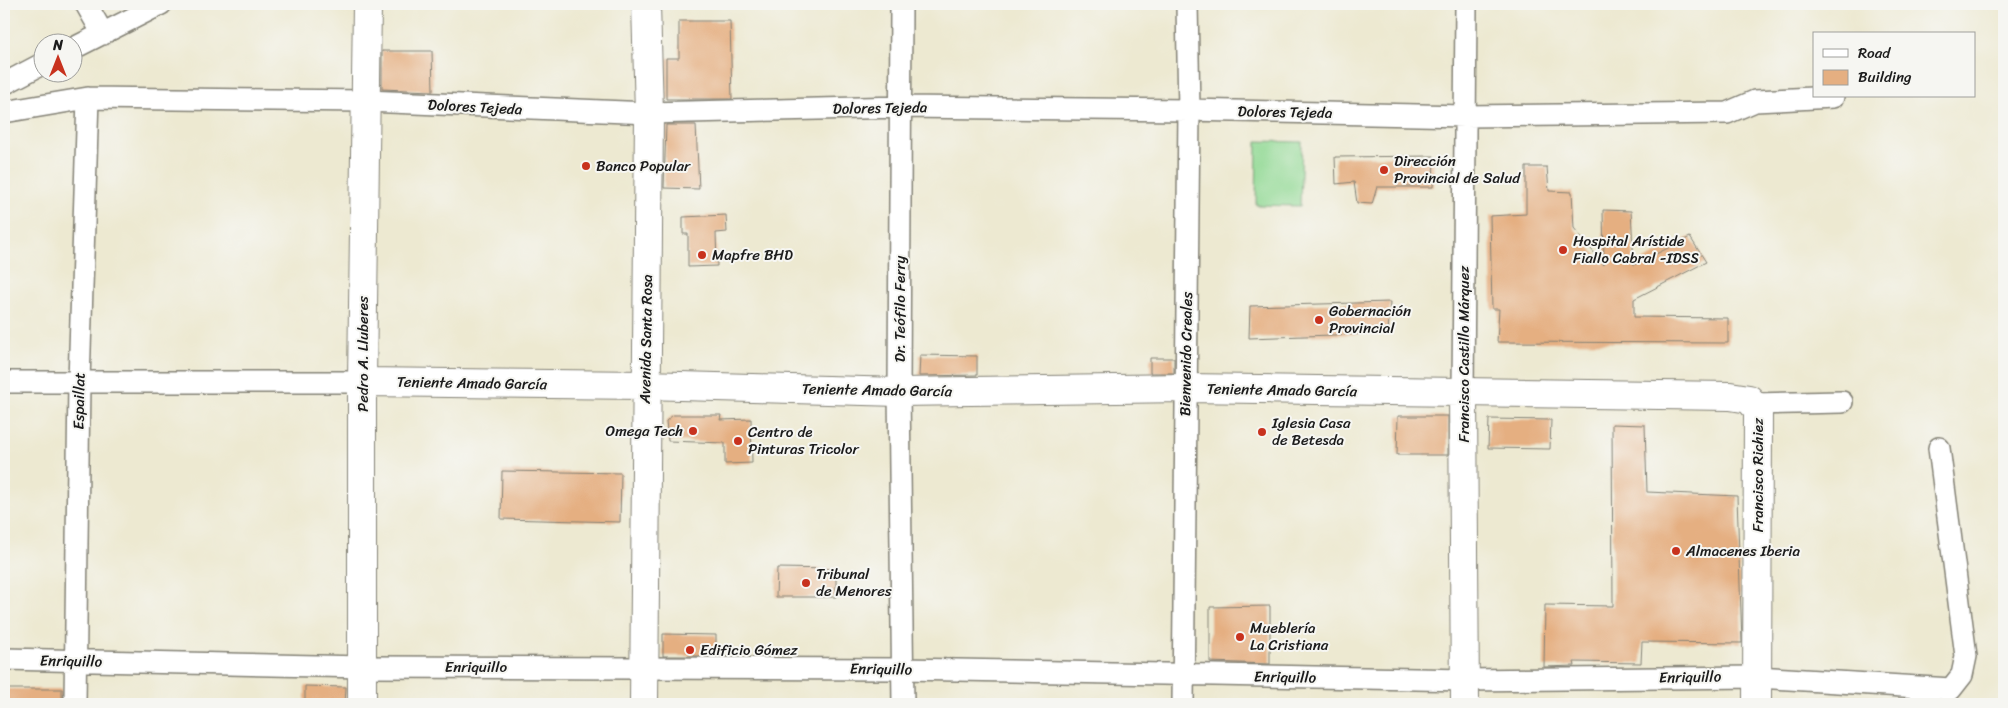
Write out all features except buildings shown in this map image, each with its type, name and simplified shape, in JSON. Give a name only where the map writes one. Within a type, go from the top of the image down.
[{"type":"main road","name":"Pedro A. Lluberes","points":[[362,704],[364,667],[362,382],[367,4]]},
{"type":"main road","name":"Avenida Santa Rosa","points":[[644,704],[645,385],[650,113],[646,4]]},
{"type":"main road","name":"Teniente Amado García","points":[[362,382],[645,385],[899,392],[1186,388],[1720,396],[1752,402]]},
{"type":"main road","name":"Francisco Castillo Márquez","points":[[1463,393],[1466,692]]},
{"type":"main road","name":"Francisco Richiez","points":[[1752,402],[1758,410],[1757,704]]},
{"type":"street","points":[[86,4],[103,34]]},
{"type":"street","points":[[82,44],[161,4]]},
{"type":"street","name":"Dr. Teófilo Ferry","points":[[901,4],[899,392],[903,704]]},
{"type":"street","name":"Bienvenido Creales","points":[[1183,704],[1189,110],[1187,4]]},
{"type":"street","name":"Francisco Castillo Márquez","points":[[1463,393],[1466,4]]},
{"type":"street","points":[[4,84],[32,69]]},
{"type":"street","name":"Dolores Tejeda","points":[[4,112],[88,98],[366,101],[650,113],[901,106],[1465,116],[1727,114],[1755,101],[1814,98]]},
{"type":"street","name":"Espaillat","points":[[75,704],[79,382],[88,98]]},
{"type":"street","name":"Teniente Amado García","points":[[4,382],[362,382]]},
{"type":"street","points":[[1752,402],[1842,402]]},
{"type":"street","name":"Enriquillo","points":[[4,660],[364,667],[903,669],[1183,676],[1466,692],[1757,677],[1951,689],[1962,675],[1966,656],[1939,448]]},
{"type":"green space","points":[[1257,141],[1302,142],[1300,206],[1256,205]]},
{"type":"place","name":"Banco Popular","points":[[586,166]]},
{"type":"place","name":"Dirección Provincial de Salud","points":[[1384,170]]},
{"type":"place","name":"Hospital Arístide Fiallo Cabral -IDSS","points":[[1563,250]]},
{"type":"place","name":"Mapfre BHD","points":[[702,255]]},
{"type":"place","name":"Gobernación Provincial","points":[[1319,320]]},
{"type":"place","name":"Omega Tech","points":[[693,431]]},
{"type":"place","name":"Iglesia Casa de Betesda","points":[[1262,432]]},
{"type":"place","name":"Centro de Pinturas Tricolor","points":[[738,441]]},
{"type":"place","name":"Almacenes Iberia","points":[[1676,551]]},
{"type":"place","name":"Tribunal de Menores","points":[[806,583]]},
{"type":"place","name":"Mueblería La Cristiana","points":[[1240,637]]},
{"type":"place","name":"Edificio Gómez","points":[[690,650]]}]
